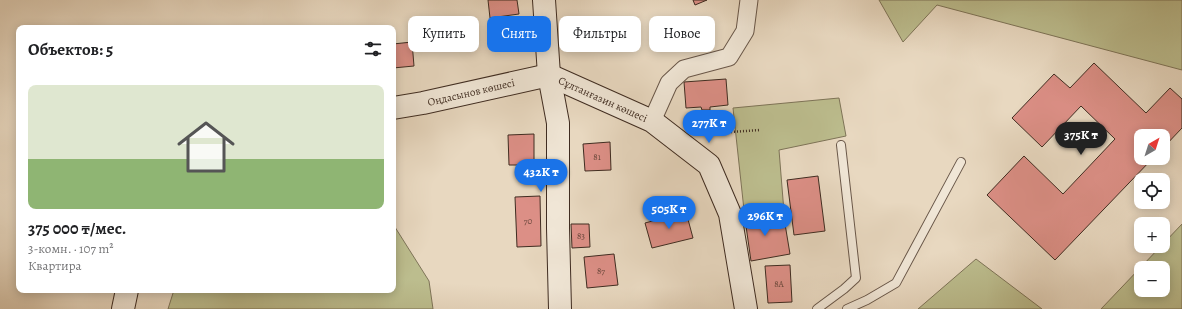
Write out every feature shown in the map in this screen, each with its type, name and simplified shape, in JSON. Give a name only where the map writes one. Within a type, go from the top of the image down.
[{"type":"street","points":[[544,0],[550,75],[558,123],[560,309]]},
{"type":"street","points":[[652,121],[669,83],[684,69],[729,57],[745,31],[749,0]]},
{"type":"street","name":"Оңдасынов көшесі","points":[[396,108],[550,75]]},
{"type":"street","name":"Сұлтанғазин көшесі","points":[[550,75],[652,121],[709,165],[730,214],[746,309]]},
{"type":"street","points":[[123,309],[126,293]]},
{"type":"lane","points":[[817,309],[856,278],[841,145]]},
{"type":"lane","points":[[847,309],[867,300],[896,283],[961,162]]},
{"type":"path","points":[[731,132],[760,130]]},
{"type":"green space","points":[[879,0],[1182,0],[1182,70],[937,5],[903,42]]},
{"type":"green space","points":[[839,98],[846,136],[779,150],[784,212],[768,218],[766,205],[744,210],[733,108]]},
{"type":"green space","points":[[1182,224],[1182,309],[1101,309],[1134,274],[1134,297],[1170,297],[1170,261],[1147,261],[1154,253],[1170,253],[1170,237]]},
{"type":"green space","points":[[396,229],[429,281],[433,309],[168,309],[173,293],[396,293]]},
{"type":"green space","points":[[976,259],[1042,309],[918,309]]},
{"type":"building","points":[[488,0],[517,0],[519,14],[490,16]]},
{"type":"building","points":[[693,0],[707,0],[695,5]]},
{"type":"building","points":[[408,42],[408,52],[413,52],[414,66],[396,68],[396,44]]},
{"type":"building","points":[[1094,63],[1146,113],[1170,88],[1182,99],[1182,128],[1170,141],[1170,129],[1134,129],[1134,165],[1146,165],[1139,173],[1134,173],[1134,178],[1055,260],[987,195],[1024,156],[1063,194],[1115,139],[1081,106],[1042,147],[1012,118],[1054,74],[1070,88]]},
{"type":"building","points":[[726,79],[728,105],[710,107],[710,110],[702,110],[701,107],[686,108],[684,82]]},
{"type":"building","points":[[534,134],[534,165],[509,165],[508,135]]},
{"type":"building","points":[[610,142],[611,170],[585,171],[583,144]]},
{"type":"building","points":[[818,176],[825,231],[794,235],[787,180]]},
{"type":"building","points":[[540,196],[541,246],[517,247],[515,197]]},
{"type":"building","points":[[765,208],[767,219],[761,220],[762,228],[785,224],[790,254],[751,261],[744,212]]},
{"type":"building","points":[[686,212],[693,238],[652,248],[645,223]]},
{"type":"building","points":[[571,224],[589,224],[590,247],[572,248]]},
{"type":"building","points":[[614,254],[618,285],[587,288],[584,257]]},
{"type":"building","points":[[790,265],[792,302],[768,303],[765,266]]}]
